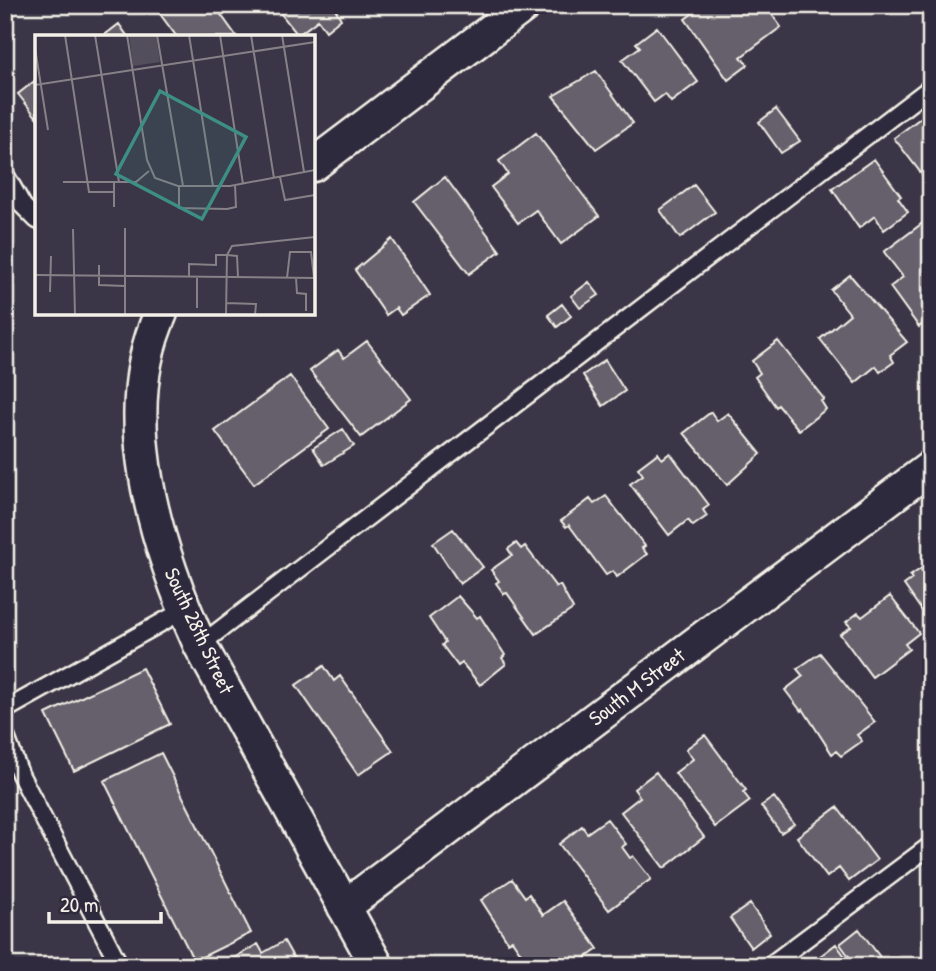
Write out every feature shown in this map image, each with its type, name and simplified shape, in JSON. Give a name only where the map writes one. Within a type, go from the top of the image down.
[{"type":"street","points":[[315,163],[525,5]]},
{"type":"street","name":"South 28th Street","points":[[157,322],[142,386],[144,450],[162,550],[200,645],[377,966]]},
{"type":"street","name":"South M Street","points":[[344,907],[931,467]]},
{"type":"lane","points":[[200,645],[931,87]]},
{"type":"lane","points":[[5,174],[23,206],[35,218]]},
{"type":"lane","points":[[5,710],[184,610]]},
{"type":"lane","points":[[5,734],[20,774],[120,966]]},
{"type":"lane","points":[[769,966],[931,845]]},
{"type":"building","points":[[172,5],[214,5],[236,35],[176,35],[160,14]]},
{"type":"building","points":[[274,5],[333,5],[341,19],[326,31],[318,20],[298,35]]},
{"type":"building","points":[[704,5],[765,5],[781,27],[741,57],[748,65],[728,80],[685,19]]},
{"type":"building","points":[[119,24],[127,35],[105,35]]},
{"type":"building","points":[[657,27],[698,82],[671,102],[665,94],[654,102],[622,60],[640,47],[636,43]]},
{"type":"building","points":[[596,71],[633,123],[596,149],[553,96]]},
{"type":"building","points":[[35,81],[35,115],[18,94]]},
{"type":"building","points":[[776,109],[800,141],[781,153],[759,122]]},
{"type":"building","points":[[931,110],[931,186],[894,138]]},
{"type":"building","points":[[536,133],[599,216],[561,244],[536,210],[518,223],[491,187],[508,174],[499,161]]},
{"type":"building","points":[[874,159],[901,196],[898,198],[908,212],[884,230],[875,216],[859,228],[832,189]]},
{"type":"building","points":[[445,177],[500,251],[469,274],[414,202]]},
{"type":"building","points":[[694,185],[715,212],[680,238],[660,210]]},
{"type":"building","points":[[924,222],[931,231],[931,318],[919,327],[890,287],[903,277],[884,252]]},
{"type":"building","points":[[392,239],[430,295],[401,315],[396,308],[386,315],[355,270]]},
{"type":"building","points":[[850,275],[907,342],[890,355],[894,362],[880,372],[876,366],[855,383],[820,339],[850,314],[831,290]]},
{"type":"building","points":[[589,282],[599,295],[580,308],[571,296]]},
{"type":"building","points":[[562,304],[571,316],[557,327],[548,315]]},
{"type":"building","points":[[367,341],[411,399],[361,437],[310,371],[338,350],[344,358]]},
{"type":"building","points":[[778,341],[824,399],[821,401],[826,409],[799,430],[778,405],[776,407],[755,377],[760,373],[752,361]]},
{"type":"building","points":[[605,360],[625,391],[603,406],[583,375]]},
{"type":"building","points":[[290,376],[329,429],[254,484],[215,431]]},
{"type":"building","points":[[711,412],[717,421],[728,413],[761,454],[727,485],[684,433]]},
{"type":"building","points":[[343,429],[354,446],[324,465],[313,448]]},
{"type":"building","points":[[658,453],[662,459],[670,453],[709,505],[703,510],[707,516],[693,526],[688,520],[669,535],[630,484],[643,475],[638,468]]},
{"type":"building","points":[[606,496],[645,546],[642,548],[647,554],[617,577],[613,571],[606,575],[569,525],[566,527],[561,521],[590,499],[594,504]]},
{"type":"building","points":[[453,529],[483,567],[460,584],[433,543]]},
{"type":"building","points":[[516,543],[521,549],[525,546],[556,587],[560,585],[573,609],[536,634],[507,593],[504,594],[496,583],[499,581],[491,570],[512,555],[508,549]]},
{"type":"building","points":[[928,564],[931,566],[931,615],[927,618],[904,585],[912,579],[910,576]]},
{"type":"building","points":[[458,596],[477,618],[480,616],[505,655],[502,658],[506,664],[480,685],[462,663],[458,666],[442,645],[445,642],[429,618]]},
{"type":"building","points":[[890,596],[919,633],[905,644],[909,649],[872,677],[840,634],[851,627],[846,622],[858,613],[862,617]]},
{"type":"building","points":[[820,653],[875,722],[857,735],[862,741],[841,756],[836,751],[832,754],[803,709],[801,711],[785,690],[803,676],[797,669]]},
{"type":"building","points":[[324,666],[334,681],[340,676],[393,751],[358,775],[296,685]]},
{"type":"building","points":[[142,668],[170,724],[74,771],[46,714]]},
{"type":"building","points":[[705,735],[746,790],[743,792],[750,801],[715,827],[675,773],[693,759],[686,749]]},
{"type":"building","points":[[161,753],[251,933],[194,961],[104,781]]},
{"type":"building","points":[[656,772],[704,837],[664,868],[621,812],[640,797],[634,789]]},
{"type":"building","points":[[774,797],[794,824],[781,833],[761,806]]},
{"type":"building","points":[[837,807],[877,860],[849,881],[839,868],[827,877],[797,837]]},
{"type":"building","points":[[607,819],[626,844],[622,847],[630,858],[633,856],[651,879],[609,910],[559,844],[582,826],[587,833]]},
{"type":"building","points":[[512,879],[525,897],[529,894],[543,915],[563,901],[598,949],[574,966],[530,966],[512,940],[508,942],[481,900]]},
{"type":"building","points":[[750,904],[770,933],[751,948],[730,918]]},
{"type":"building","points":[[859,929],[880,957],[869,966],[856,966],[840,944]]},
{"type":"building","points":[[284,941],[298,966],[231,966],[229,961],[258,944],[263,953]]},
{"type":"building","points":[[836,944],[852,966],[819,966],[815,960]]}]
